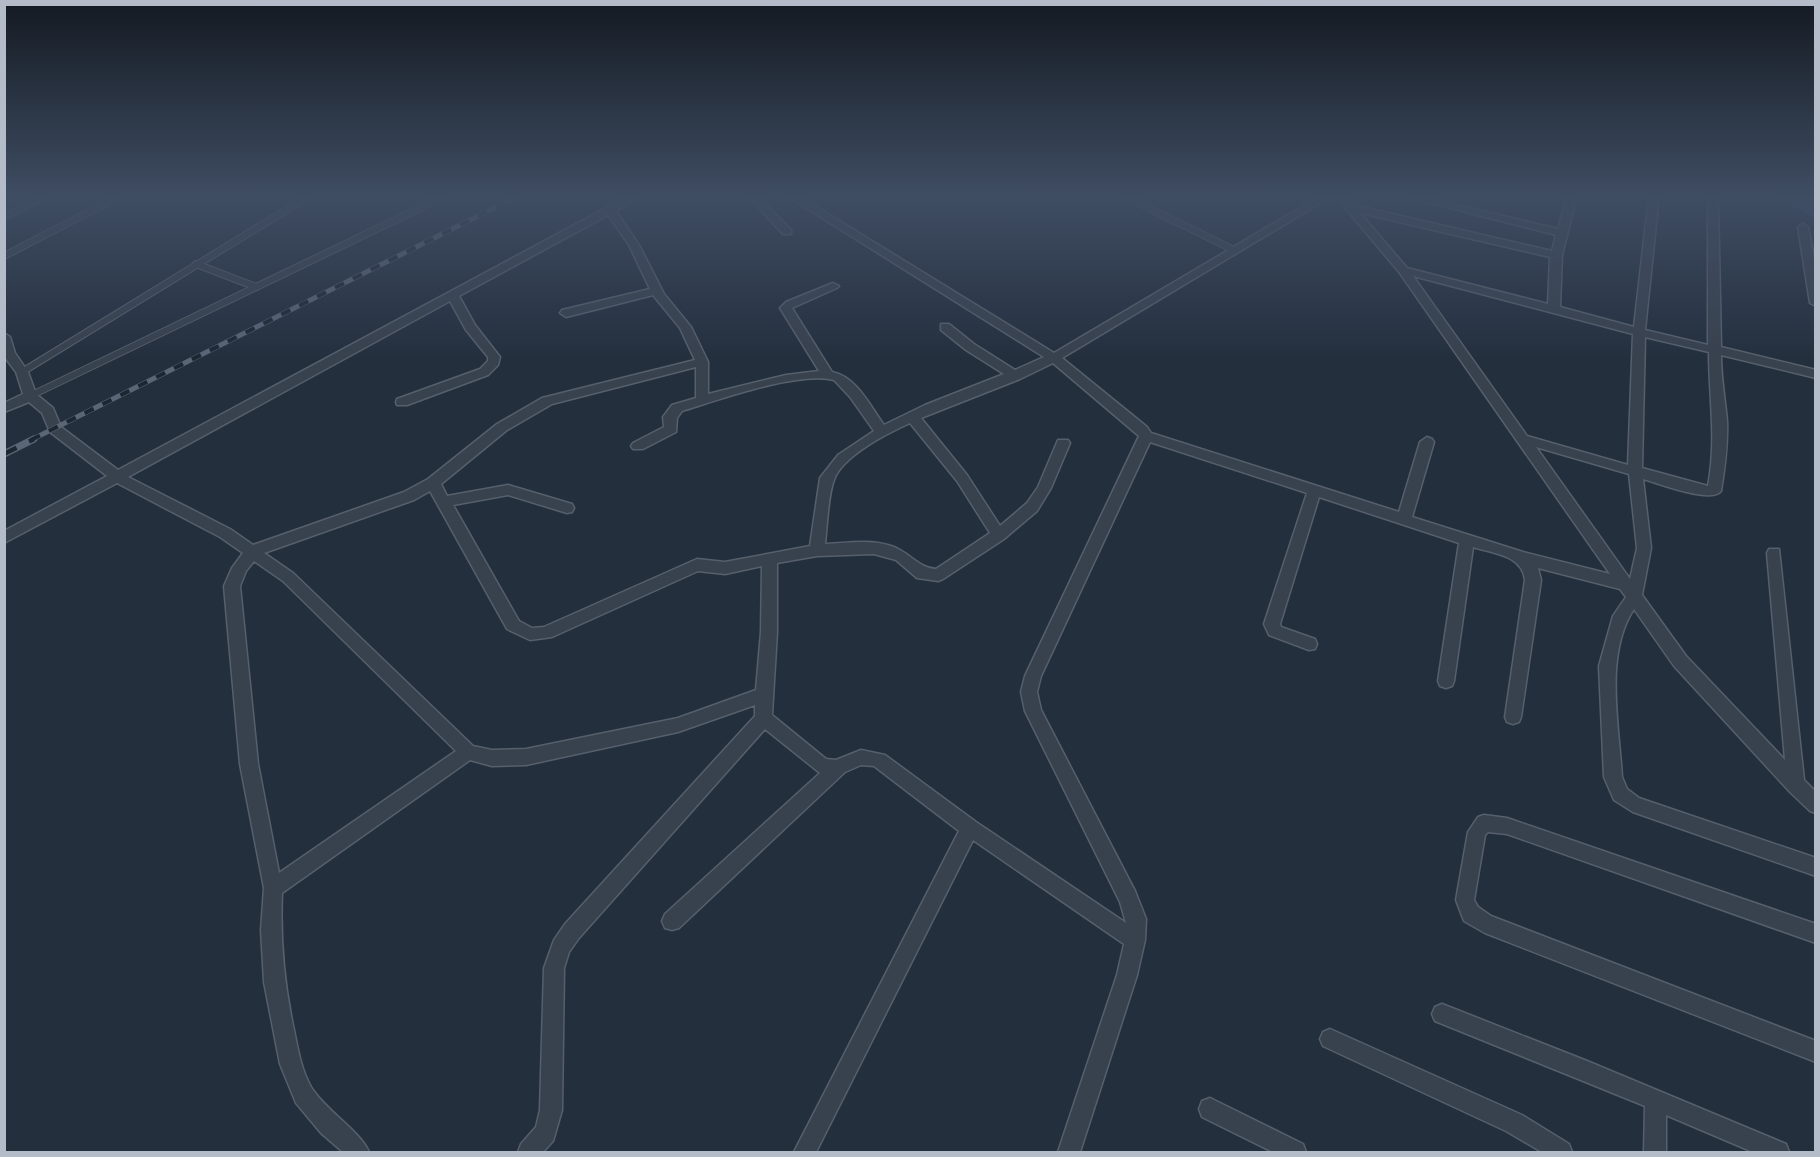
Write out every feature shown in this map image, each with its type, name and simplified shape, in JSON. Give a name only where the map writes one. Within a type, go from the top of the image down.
[{"type":"street","points":[[4,538],[534,250]]},
{"type":"street","points":[[636,250],[656,291],[685,327],[702,362],[702,400]]},
{"type":"street","points":[[882,250],[1054,358],[1142,430],[1146,436],[1314,492],[1404,518],[1630,591]]},
{"type":"street","points":[[817,550],[826,485],[833,468],[850,451],[881,431],[1016,376],[1054,358],[1234,250]]},
{"type":"street","points":[[1387,250],[1680,661],[1815,805]]},
{"type":"street","points":[[1537,250],[1556,255]]},
{"type":"street","points":[[1554,309],[1558,250]]},
{"type":"street","points":[[1648,250],[1639,332],[1635,469],[1644,548],[1611,646],[1607,666],[1613,777],[1620,794],[1633,804],[1650,812],[1815,867]]},
{"type":"street","points":[[1523,439],[1635,469],[1703,491],[1714,491],[1720,457],[1714,250]]},
{"type":"street","points":[[1807,250],[1815,303]]},
{"type":"street","points":[[1403,270],[1639,332],[1815,374]]},
{"type":"street","points":[[832,286],[790,304],[786,308],[827,372],[843,381],[881,431]]},
{"type":"street","points":[[566,313],[656,291]]},
{"type":"street","points":[[402,402],[484,372],[494,362],[494,357],[470,327],[452,295]]},
{"type":"street","points":[[945,327],[970,347],[1016,376]]},
{"type":"street","points":[[4,338],[7,353],[22,372],[30,396],[48,411],[55,429],[117,477],[225,533],[288,577],[468,752],[492,758],[526,757],[678,725],[765,694]]},
{"type":"street","points":[[358,1152],[329,1125],[304,1095],[290,1064],[274,982],[271,930],[273,888],[249,764],[232,586],[238,568],[252,553],[277,540],[409,496],[433,483],[502,427],[547,400],[702,362]]},
{"type":"street","points":[[638,446],[671,429],[670,417],[672,411],[677,408],[754,386],[827,372]]},
{"type":"street","points":[[4,408],[30,396]]},
{"type":"street","points":[[914,417],[962,478],[999,535]]},
{"type":"street","points":[[1069,1152],[1127,975],[1135,940],[1136,919],[1128,898],[1033,711],[1029,692],[1034,676],[1146,436]]},
{"type":"street","points":[[1404,518],[1427,442]]},
{"type":"street","points":[[433,483],[513,625],[530,634],[546,633],[698,565],[725,568],[817,550],[874,548],[901,556],[921,574],[932,576],[944,572],[999,535],[1032,507],[1044,488],[1063,443]]},
{"type":"street","points":[[444,502],[508,490],[567,508]]},
{"type":"street","points":[[1309,644],[1275,631],[1272,624],[1314,492]]},
{"type":"street","points":[[1446,681],[1467,540]]},
{"type":"street","points":[[1774,553],[1796,786]]},
{"type":"street","points":[[1513,717],[1533,580],[1531,568],[1523,558]]},
{"type":"street","points":[[529,1152],[544,1133],[551,1110],[554,968],[561,947],[572,931],[764,718],[771,596],[770,559]]},
{"type":"street","points":[[764,718],[821,766],[828,769],[838,768]]},
{"type":"street","points":[[273,888],[468,752]]},
{"type":"street","points":[[672,921],[838,768],[853,758],[867,756],[879,760],[970,828],[1135,940]]},
{"type":"street","points":[[1815,934],[1507,826],[1484,823],[1477,832],[1465,900],[1471,914],[1485,923],[1815,1052]]},
{"type":"street","points":[[805,1152],[970,828]]},
{"type":"street","points":[[1442,1014],[1778,1152]]},
{"type":"street","points":[[1330,1039],[1514,1123],[1561,1152]]},
{"type":"street","points":[[1655,1152],[1656,1101]]},
{"type":"street","points":[[1210,1109],[1229,1121],[1295,1152]]},
{"type":"lane","points":[[22,372],[219,250]]},
{"type":"lane","points":[[30,396],[332,250]]},
{"type":"lane","points":[[196,264],[256,286]]},
{"type":"railway","points":[[31,440],[410,250]]},
{"type":"railway","points":[[4,454],[34,439]]}]
